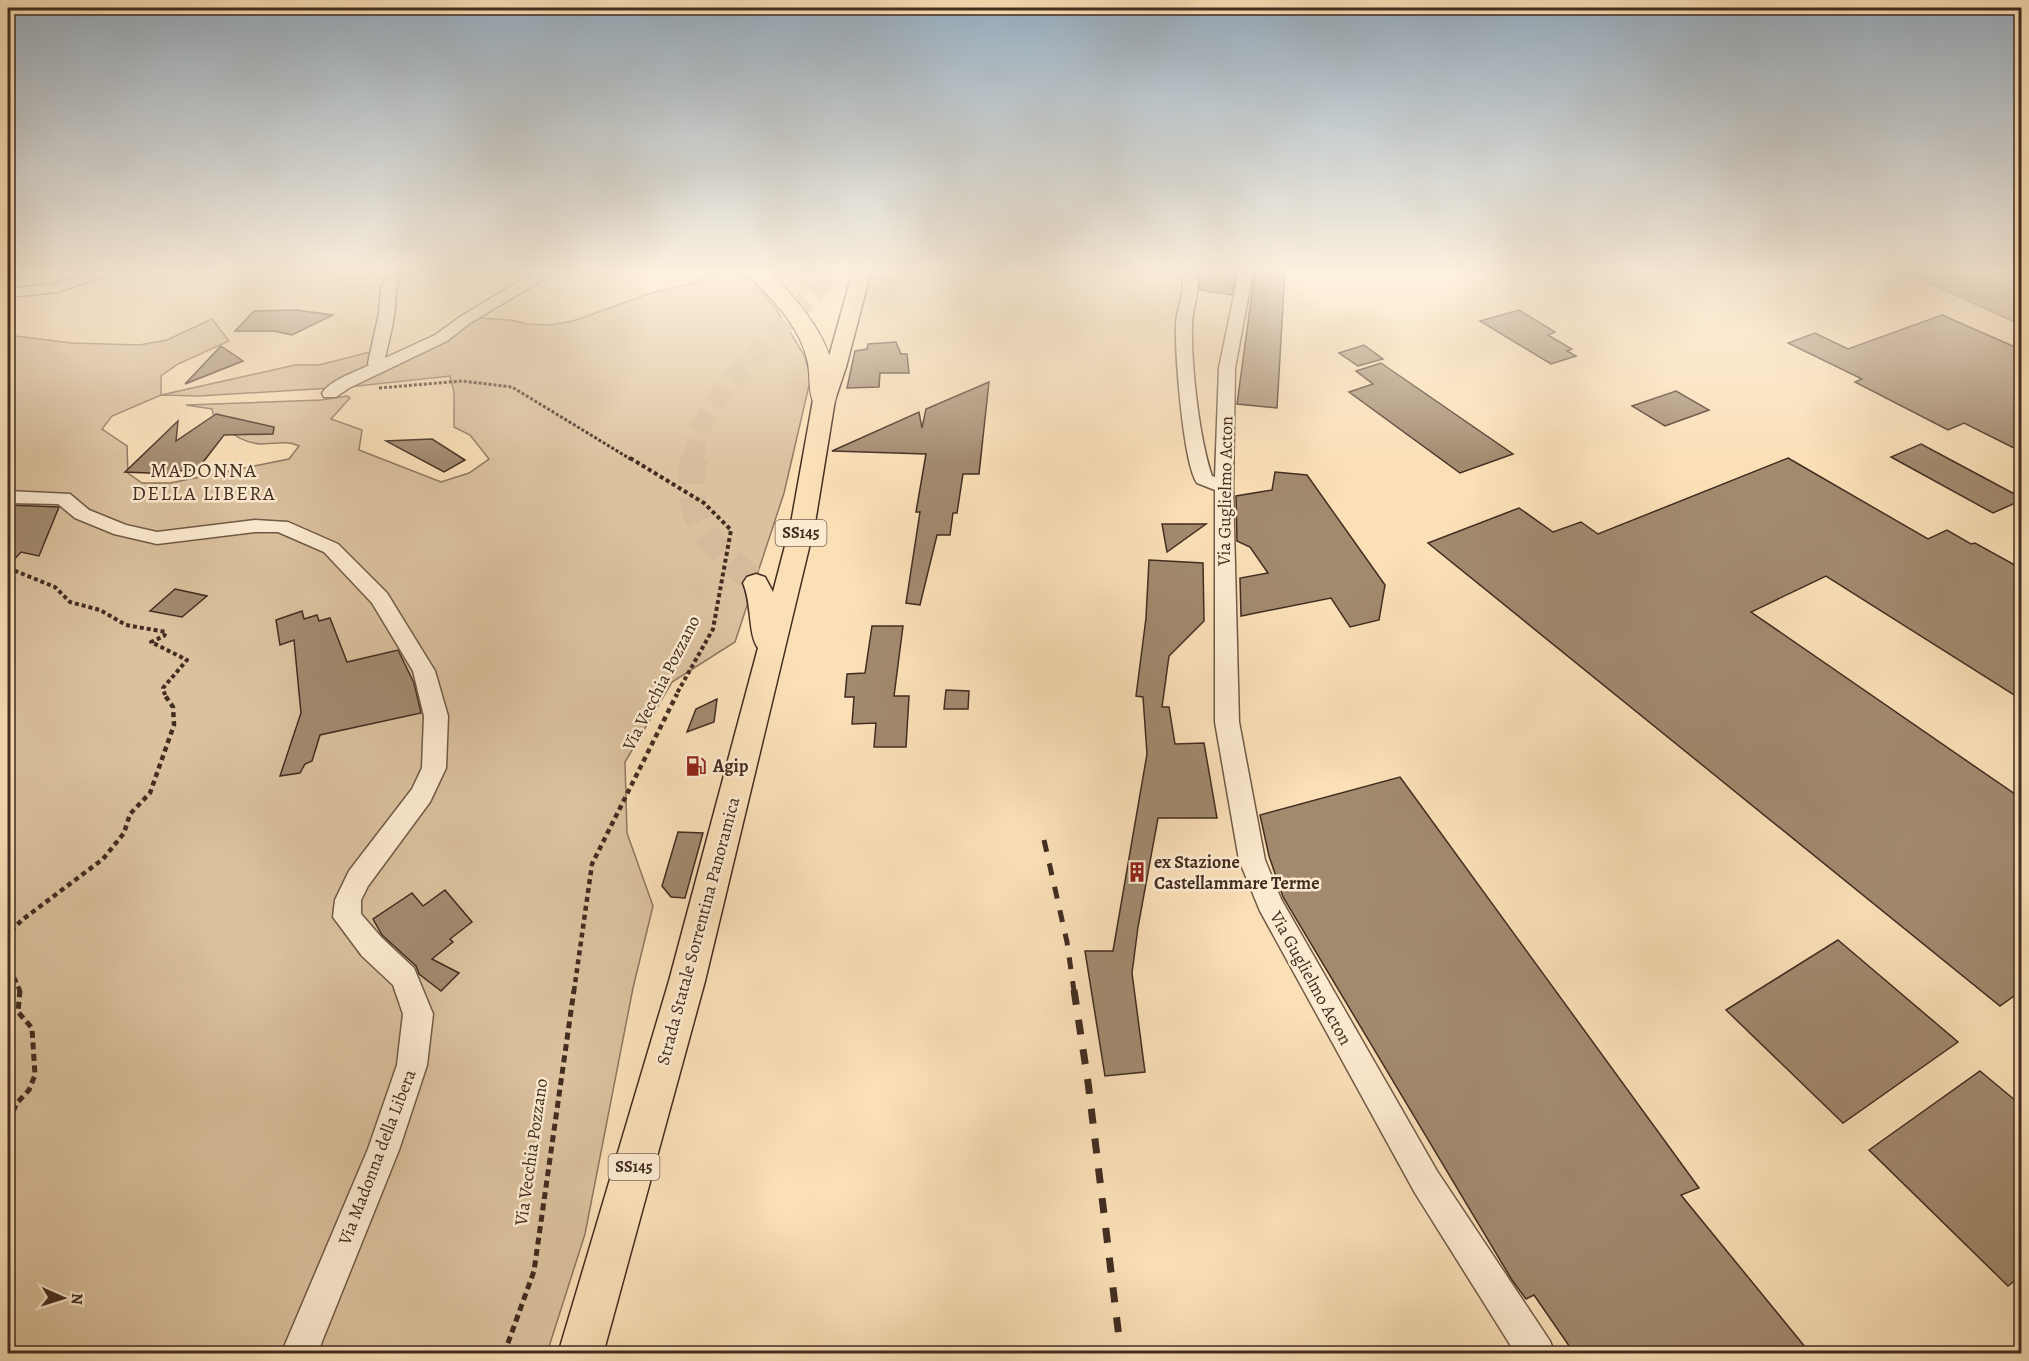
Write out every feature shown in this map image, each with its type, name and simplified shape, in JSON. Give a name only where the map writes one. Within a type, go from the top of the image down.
[{"type":"highway","points":[[810,335],[822,363],[824,400]]},
{"type":"main road","name":"SS145","points":[[824,400],[845,335]]},
{"type":"main road","name":"Strada Statale Sorrentina Panoramica","points":[[580,1353],[684,992],[769,664],[803,523],[824,400]]},
{"type":"main road","name":"SS145","points":[[756,583],[762,596],[769,664]]},
{"type":"street","points":[[382,335],[376,363],[389,363]]},
{"type":"street","points":[[330,393],[343,384],[446,335]]},
{"type":"street","points":[[1185,335],[1197,458],[1204,479],[1224,487]]},
{"type":"street","name":"Via Guglielmo Acton","points":[[1234,335],[1227,368],[1224,487],[1227,722],[1252,860],[1269,903],[1426,1182],[1537,1353]]},
{"type":"street","name":"Via Madonna della Libera","points":[[8,497],[63,498],[82,514],[121,530],[157,538],[255,526],[281,526],[331,548],[380,598],[424,671],[436,716],[434,768],[421,795],[358,879],[348,900],[346,917],[372,947],[404,978],[418,1014],[412,1065],[383,1150],[299,1353]]},
{"type":"path","name":"Via Vecchia Pozzano","points":[[377,388],[458,380],[498,383],[512,387],[704,503],[731,530],[714,629],[678,691],[592,864],[534,1271],[504,1353]]},
{"type":"path","points":[[8,568],[55,587],[70,602],[100,610],[126,625],[166,632],[164,636],[152,642],[187,660],[163,688],[165,696],[173,707],[174,725],[150,793],[130,814],[124,833],[103,859],[22,920],[10,932],[9,966],[20,989],[18,1011],[32,1028],[35,1075],[29,1090],[17,1103],[8,1122]]},
{"type":"shaded area","points":[[8,335],[72,343],[139,345],[167,340],[179,335],[224,335],[229,341],[178,364],[161,376],[161,395],[295,365],[319,365],[370,352],[379,361],[395,367],[451,335],[792,335],[804,355],[811,377],[784,493],[735,642],[672,682],[625,762],[627,833],[653,906],[633,988],[585,1234],[547,1353],[8,1354]],"holes":[[[450,376],[454,392],[454,427],[470,435],[489,459],[469,473],[441,482],[359,450],[362,430],[331,419],[350,398],[347,396],[321,400],[186,405],[212,409],[215,421],[248,442],[286,443],[299,446],[289,459],[170,483],[142,483],[128,473],[127,446],[102,429],[112,416],[161,395],[199,396],[348,387]]]},
{"type":"building","points":[[1246,335],[1281,335],[1277,408],[1237,404]]},
{"type":"building","points":[[1502,335],[1549,335],[1572,349],[1567,351],[1576,356],[1551,364]]},
{"type":"building","points":[[1811,335],[1818,335],[1848,349],[1888,335],[1987,335],[2022,350],[2022,452],[1964,423],[1948,430],[1855,382],[1862,379],[1788,343]]},
{"type":"building","points":[[896,342],[901,354],[907,354],[909,373],[880,373],[879,387],[847,388],[855,351],[867,349],[868,344]]},
{"type":"building","points":[[1364,345],[1383,359],[1358,366],[1339,353]]},
{"type":"building","points":[[221,346],[243,361],[185,384]]},
{"type":"building","points":[[1381,363],[1513,454],[1460,473],[1349,392],[1373,384],[1356,371]]},
{"type":"building","points":[[989,382],[979,474],[963,474],[957,513],[953,513],[950,535],[937,535],[920,605],[906,603],[920,512],[916,512],[926,454],[832,451],[919,412],[922,428],[926,409]]},
{"type":"building","points":[[1676,391],[1709,410],[1665,426],[1632,406]]},
{"type":"building","points":[[216,414],[274,427],[273,434],[224,435],[197,470],[174,471],[171,474],[125,472],[178,421],[176,441]]},
{"type":"building","points":[[432,439],[465,460],[444,472],[386,441]]},
{"type":"building","points":[[1921,444],[2022,500],[1993,513],[1891,457]]},
{"type":"building","points":[[1788,458],[1928,539],[1947,530],[2022,569],[2022,700],[1826,576],[1751,612],[2022,799],[2022,990],[2000,1006],[1428,543],[1519,508],[1553,532],[1581,522],[1598,534]]},
{"type":"building","points":[[1275,472],[1307,475],[1385,585],[1379,620],[1350,627],[1331,598],[1241,616],[1240,578],[1268,573],[1250,547],[1237,541],[1236,496],[1272,490]]},
{"type":"building","points":[[8,505],[59,507],[39,556],[21,552],[8,566]]},
{"type":"building","points":[[1162,524],[1206,524],[1167,552]]},
{"type":"building","name":"ex Stazione Castellammare Terme","points":[[1149,560],[1203,563],[1204,621],[1169,656],[1162,707],[1169,707],[1175,744],[1204,743],[1217,818],[1158,818],[1132,973],[1145,1072],[1105,1076],[1085,951],[1113,951],[1147,754],[1143,697],[1136,696],[1146,618]]},
{"type":"building","points":[[175,589],[207,596],[182,617],[150,611]]},
{"type":"building","points":[[302,611],[304,619],[317,615],[319,621],[330,618],[347,662],[398,650],[414,683],[421,713],[320,735],[312,761],[305,764],[300,773],[280,776],[301,713],[294,640],[280,645],[276,620]]},
{"type":"building","points":[[872,626],[903,626],[894,696],[909,696],[906,747],[874,747],[876,723],[852,724],[854,697],[845,697],[847,674],[865,673]]},
{"type":"building","points":[[946,690],[969,691],[968,709],[944,709]]},
{"type":"building","points":[[717,699],[714,722],[687,732],[696,709]]},
{"type":"building","points":[[1400,777],[1699,1188],[1681,1195],[1810,1353],[1574,1353],[1534,1295],[1526,1299],[1512,1280],[1283,897],[1269,856],[1260,815]]},
{"type":"building","points":[[678,832],[703,833],[685,898],[671,897],[662,886]]},
{"type":"building","points":[[445,890],[472,922],[450,939],[453,942],[432,959],[459,973],[441,991],[419,974],[416,966],[382,935],[373,919],[412,893],[423,906]]},
{"type":"building","points":[[1838,940],[1958,1042],[1843,1123],[1726,1010]]},
{"type":"building","points":[[1980,1071],[2022,1106],[2022,1275],[2008,1286],[1869,1150]]},
{"type":"tunnel","points":[[693,460],[699,430],[725,386],[774,335]]},
{"type":"tunnel","points":[[694,458],[691,480],[692,499],[697,516],[714,543],[756,583]]},
{"type":"railway","points":[[1044,840],[1067,942],[1074,991]]},
{"type":"railway","points":[[1074,990],[1088,1082],[1121,1354]]},
{"type":"place","name":"Agip","points":[[696,766]]},
{"type":"place","name":"ex Stazione Castellammare Terme","points":[[1137,872]]},
{"type":"district","name":"MADONNA DELLA LIBERA","points":[[204,482]]}]
